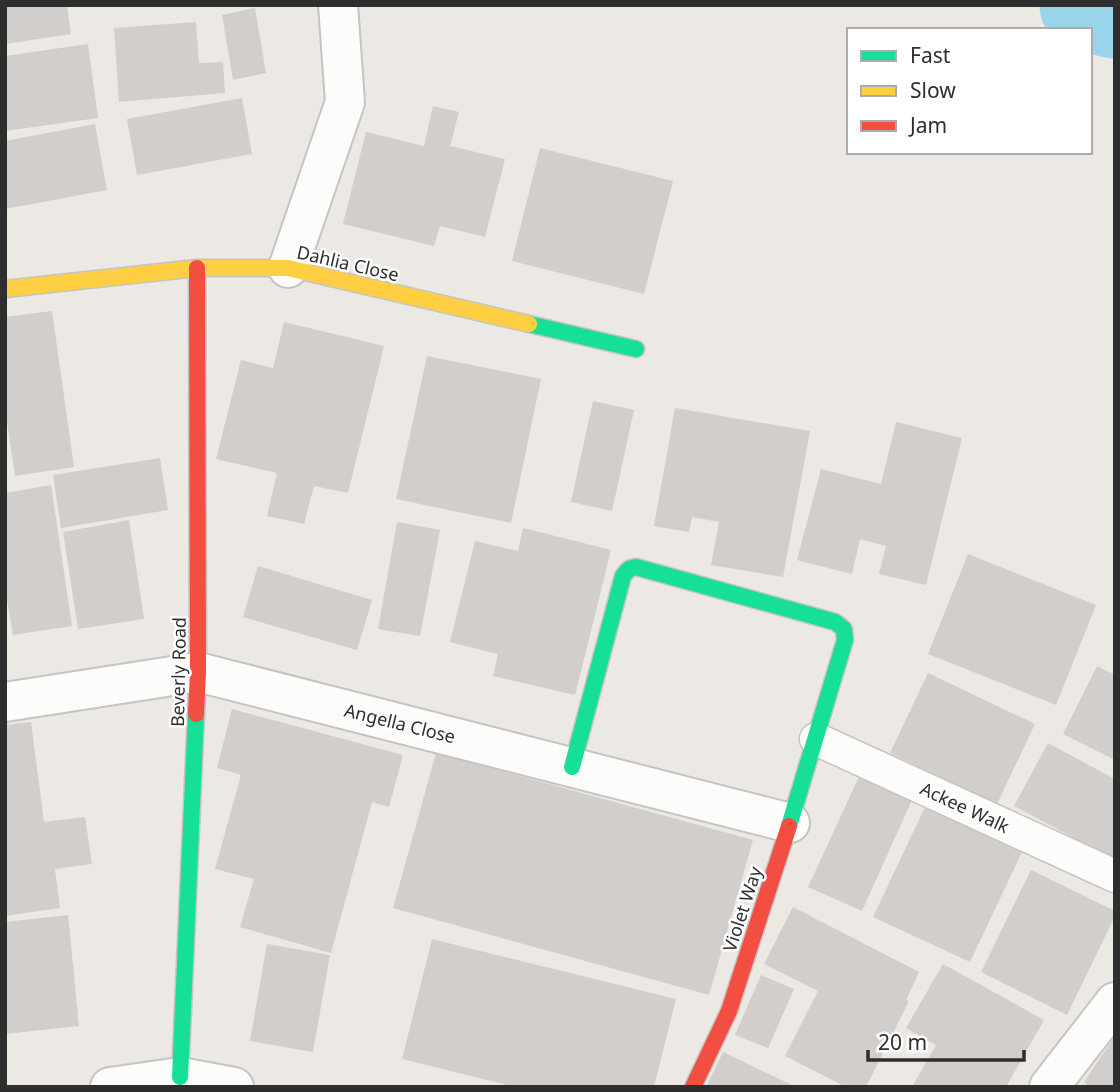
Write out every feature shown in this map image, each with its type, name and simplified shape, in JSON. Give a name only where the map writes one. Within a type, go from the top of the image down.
[{"type":"street","points":[[288,268],[345,103],[338,5]]},
{"type":"street","name":"Dahlia Close","points":[[5,289],[197,268],[288,268],[636,349]]},
{"type":"street","name":"Beverly Road","points":[[180,1077],[198,672],[197,268]]},
{"type":"street","name":"Violet Way","points":[[572,767],[623,576],[628,569],[636,567],[835,622],[844,629],[845,640],[816,738],[729,1012],[693,1087]]},
{"type":"street","name":"Angella Close","points":[[5,702],[198,672],[790,823]]},
{"type":"street","points":[[1049,1087],[1115,1002]]},
{"type":"street","points":[[110,1087],[180,1077],[234,1087]]},
{"type":"lane","name":"Ackee Walk","points":[[816,738],[1115,876]]},
{"type":"building","points":[[5,5],[67,5],[71,34],[5,44]]},
{"type":"building","points":[[255,8],[266,73],[233,80],[222,15]]},
{"type":"building","points":[[196,22],[199,63],[223,62],[225,93],[119,102],[114,28]]},
{"type":"building","points":[[88,44],[98,118],[5,131],[5,56]]},
{"type":"building","points":[[242,98],[252,154],[137,175],[127,119]]},
{"type":"building","points":[[433,106],[459,112],[450,146],[505,159],[485,237],[440,226],[434,246],[343,224],[366,132],[424,146]]},
{"type":"building","points":[[95,124],[107,190],[5,209],[5,141]]},
{"type":"building","points":[[540,148],[673,181],[644,294],[512,261]]},
{"type":"building","points":[[52,311],[74,467],[15,476],[5,409],[5,317]]},
{"type":"building","points":[[284,322],[384,346],[348,493],[314,486],[304,524],[267,516],[277,473],[216,459],[241,360],[273,368]]},
{"type":"building","points":[[427,356],[541,379],[511,523],[396,499]]},
{"type":"building","points":[[593,401],[634,410],[612,511],[571,502]]},
{"type":"building","points":[[675,408],[810,431],[783,577],[711,565],[719,522],[692,517],[689,532],[654,526]]},
{"type":"building","points":[[896,422],[962,438],[926,585],[879,574],[886,546],[860,539],[852,574],[797,560],[821,469],[881,484]]},
{"type":"building","points":[[160,458],[168,510],[61,528],[53,475]]},
{"type":"building","points":[[51,485],[72,626],[13,635],[5,588],[5,493]]},
{"type":"building","points":[[129,520],[144,619],[78,629],[63,532]]},
{"type":"building","points":[[397,522],[440,530],[420,636],[378,629]]},
{"type":"building","points":[[523,528],[611,550],[575,695],[493,676],[498,654],[450,642],[475,541],[518,551]]},
{"type":"building","points":[[968,554],[1096,605],[1056,705],[928,654]]},
{"type":"building","points":[[258,566],[372,600],[357,650],[243,617]]},
{"type":"building","points":[[1097,666],[1115,675],[1115,760],[1063,734]]},
{"type":"building","points":[[928,673],[1035,724],[997,804],[890,753]]},
{"type":"building","points":[[232,709],[403,755],[389,807],[372,802],[331,953],[240,927],[254,879],[215,869],[241,775],[217,768]]},
{"type":"building","points":[[31,722],[44,822],[85,817],[92,864],[55,869],[60,908],[5,916],[5,725]]},
{"type":"building","points":[[1048,743],[1115,779],[1115,860],[1014,806]]},
{"type":"building","points":[[436,753],[753,840],[709,995],[393,908]]},
{"type":"building","points":[[863,768],[916,791],[862,911],[808,887]]},
{"type":"building","points":[[925,807],[1022,852],[970,962],[873,917]]},
{"type":"building","points":[[1031,870],[1115,911],[1067,1015],[981,972]]},
{"type":"building","points":[[793,907],[919,972],[906,1000],[909,1001],[866,1087],[846,1087],[785,1056],[818,991],[764,964]]},
{"type":"building","points":[[68,915],[79,1026],[5,1034],[5,922]]},
{"type":"building","points":[[432,939],[676,999],[654,1087],[515,1087],[402,1059]]},
{"type":"building","points":[[267,944],[330,955],[313,1052],[250,1041]]},
{"type":"building","points":[[943,964],[1044,1020],[1006,1087],[912,1087],[936,1045],[906,1028]]},
{"type":"building","points":[[761,975],[794,989],[768,1048],[735,1035]]},
{"type":"building","points":[[1115,1036],[1115,1087],[1090,1087],[1084,1082]]},
{"type":"building","points":[[723,1052],[796,1087],[706,1087]]},
{"type":"waterway","points":[[1086,5],[1115,12]]},
{"type":"traffic: fast","points":[[529,324],[636,349]]},
{"type":"traffic: fast","points":[[572,767],[623,576],[629,569],[636,567],[835,622],[844,629],[845,640],[789,826]]},
{"type":"traffic: fast","points":[[180,1077],[196,714]]},
{"type":"traffic: slow","points":[[5,289],[197,268],[288,268],[529,324]]},
{"type":"traffic: jam","points":[[196,714],[197,268]]},
{"type":"traffic: jam","points":[[693,1087],[729,1011],[789,826]]}]
